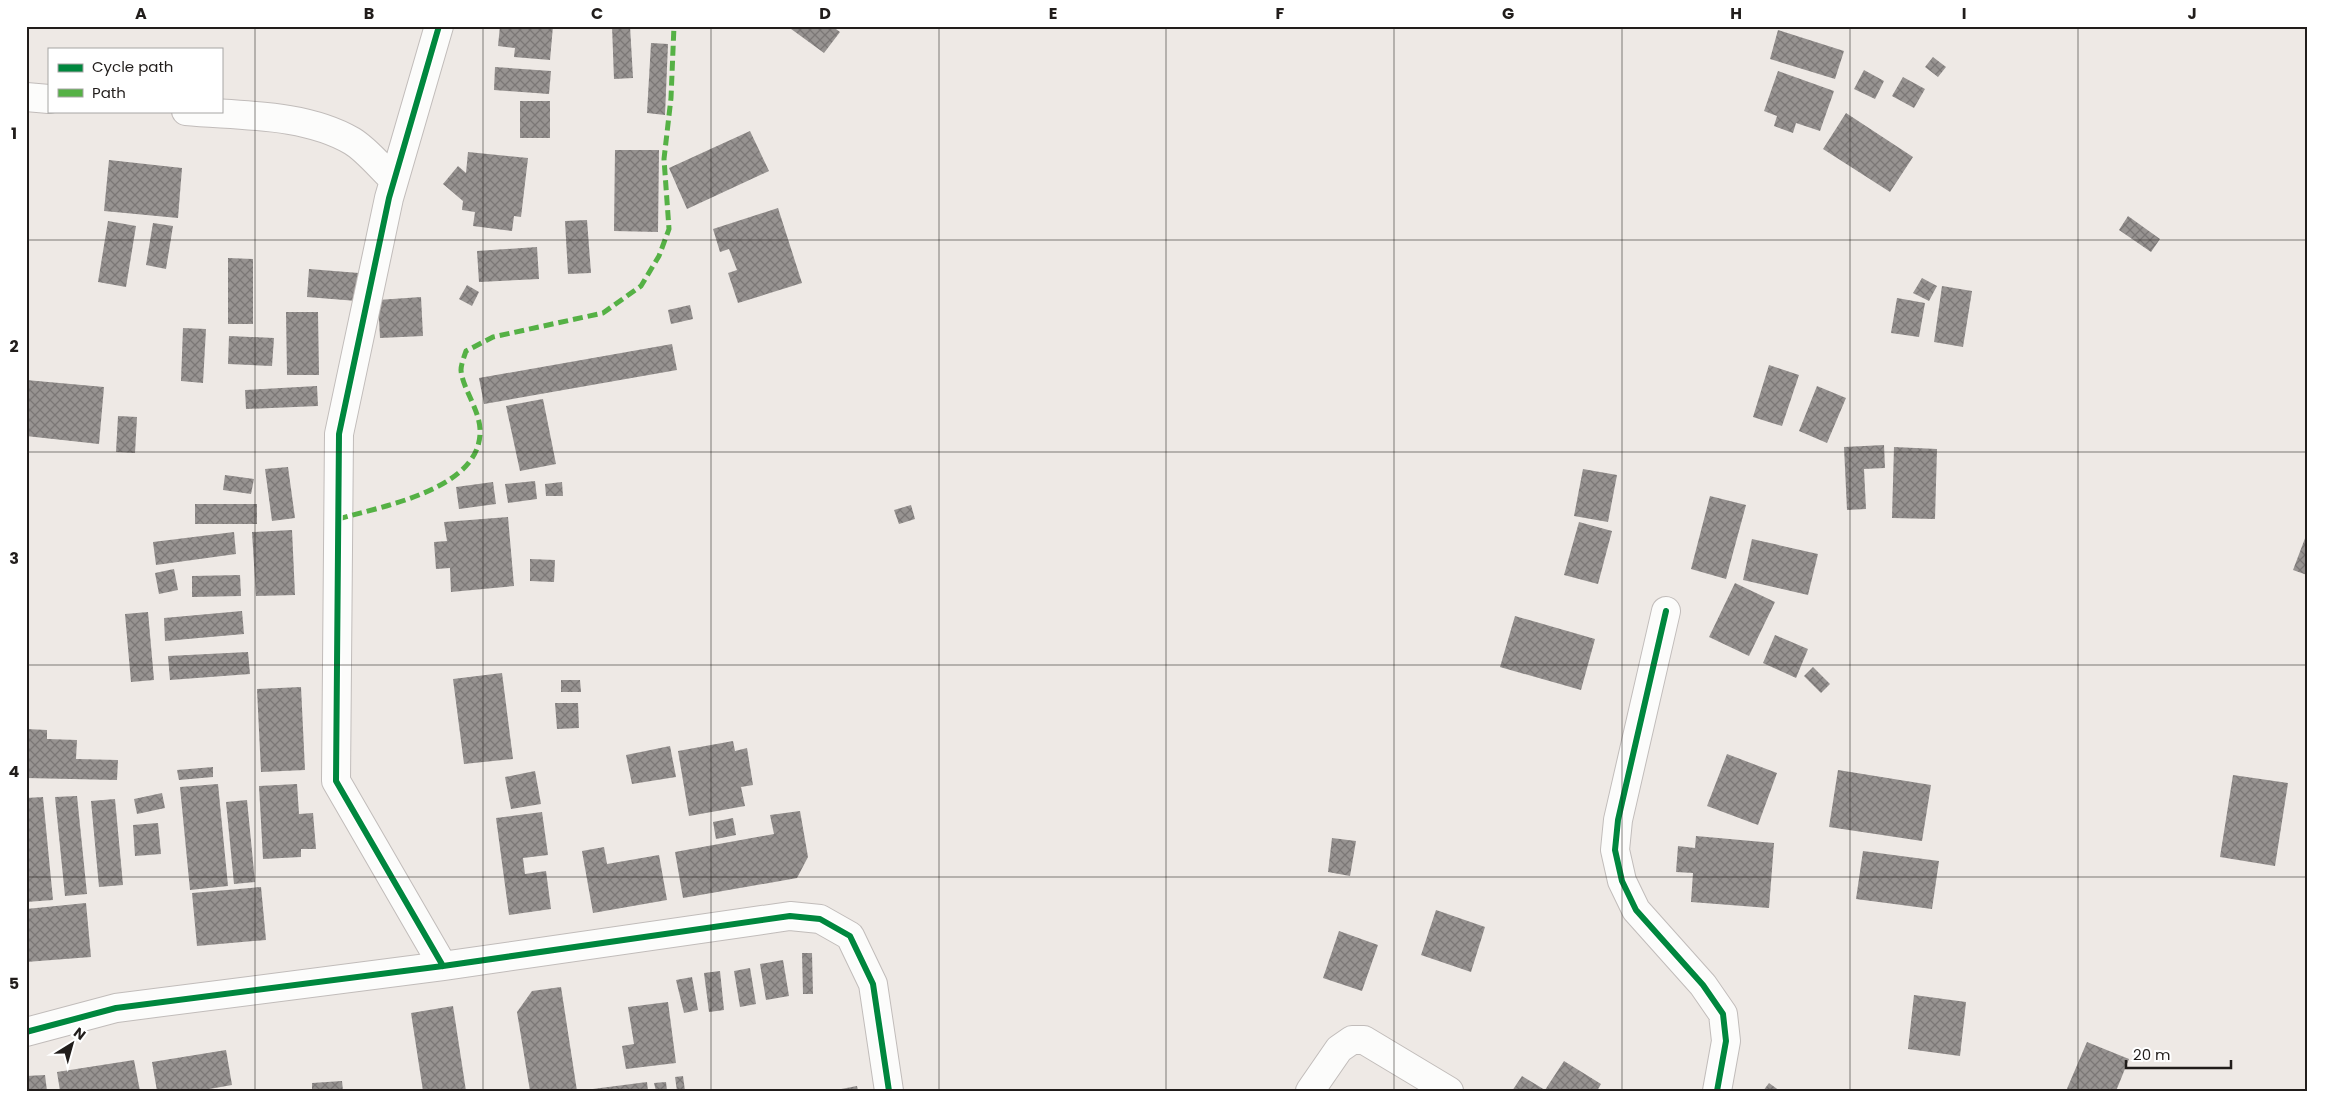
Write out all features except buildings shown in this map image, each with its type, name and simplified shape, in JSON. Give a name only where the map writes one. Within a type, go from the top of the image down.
[{"type":"street","points":[[438,26],[394,180],[339,434],[336,781],[443,966]]},
{"type":"street","points":[[26,97],[48,99]]},
{"type":"street","points":[[197,112],[304,123],[326,130],[353,141],[394,180]]},
{"type":"street","points":[[1666,611],[1618,820],[1615,850],[1622,880],[1636,910],[1703,985],[1724,1014],[1726,1041],[1717,1091]]},
{"type":"street","points":[[26,1032],[116,1008],[443,966],[790,916],[820,919],[850,936],[873,984],[889,1091]]},
{"type":"street","points":[[1310,1091],[1339,1049],[1352,1040],[1364,1040],[1449,1091]]},
{"type":"marked path","points":[[338,519],[380,508],[427,492],[448,480],[465,467],[477,450],[480,429],[477,414],[462,377],[461,368],[466,351],[493,337],[603,313],[641,286],[659,256],[669,229],[664,159],[671,98],[674,26]]},
{"type":"cycle path","points":[[439,26],[389,198],[339,434],[336,781],[443,966]]},
{"type":"cycle path","points":[[1666,611],[1618,820],[1615,850],[1622,881],[1636,910],[1703,985],[1723,1014],[1726,1041],[1717,1091]]},
{"type":"cycle path","points":[[26,1032],[116,1008],[443,966],[790,916],[820,919],[850,936],[873,984],[889,1091]]}]
